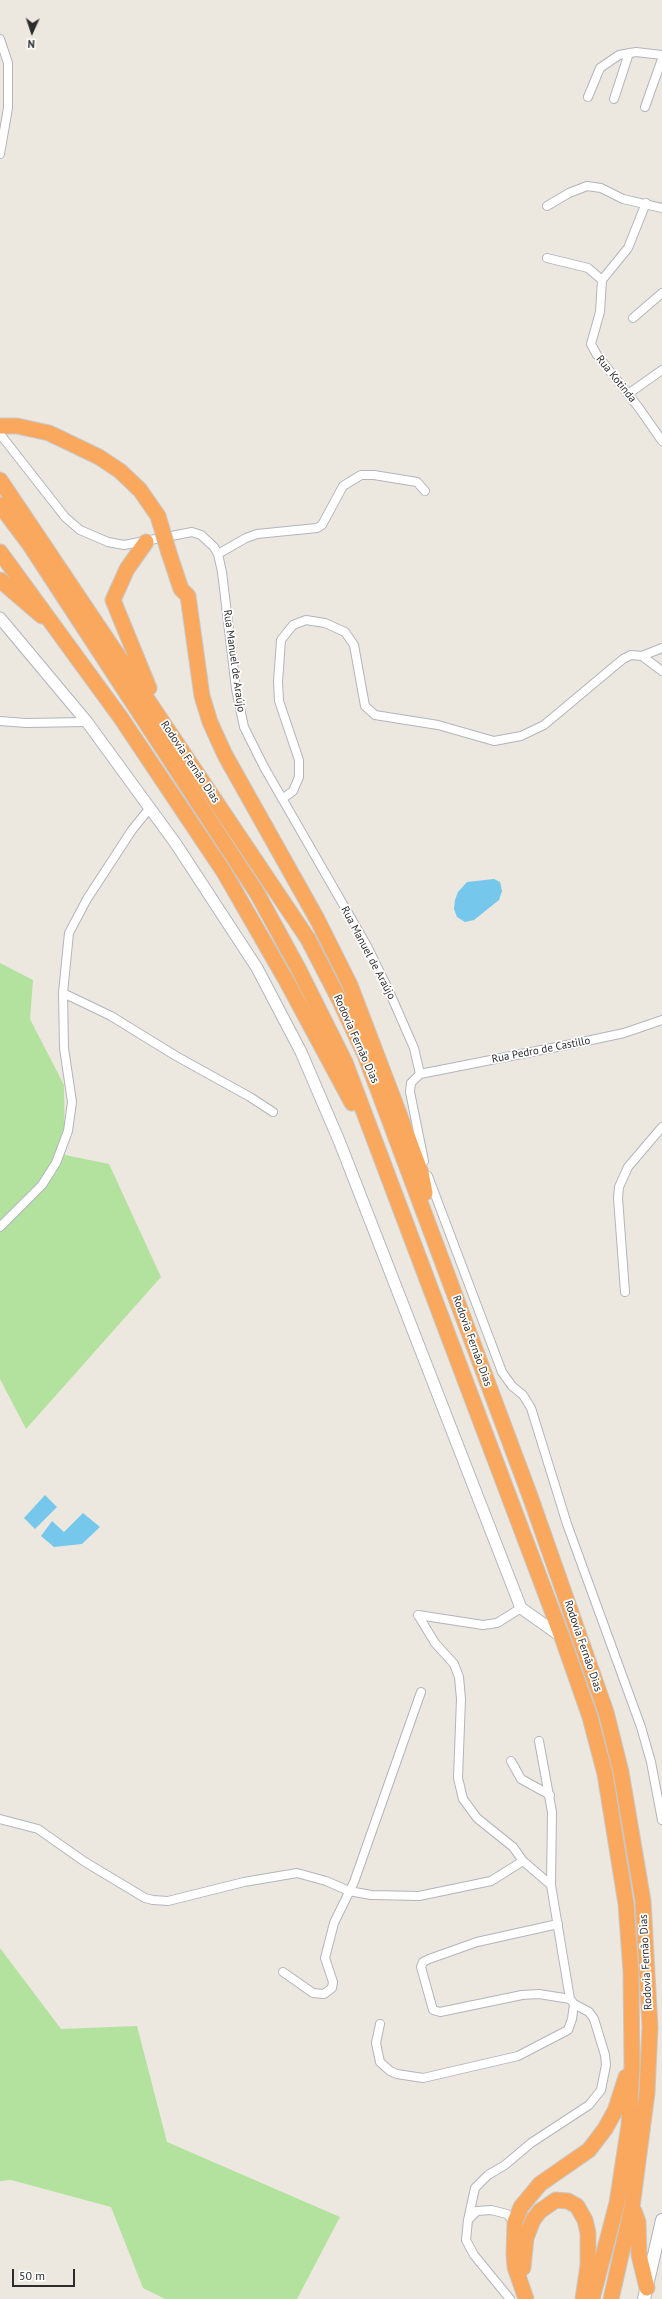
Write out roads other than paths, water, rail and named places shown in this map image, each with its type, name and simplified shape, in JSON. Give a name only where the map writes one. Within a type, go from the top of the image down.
[{"type":"highway","points":[[0,426],[17,426],[49,433],[99,457],[120,471],[140,490],[158,516],[181,589],[188,596],[202,696],[210,722],[225,755],[317,919],[350,985],[421,1173],[438,1249]]},
{"type":"highway","name":"Rodovia Fernão Dias","points":[[0,480],[308,938],[330,982],[365,1055],[530,1496],[606,1712],[621,1772],[643,1901],[650,2027],[647,2093],[632,2207],[612,2299]]},
{"type":"highway","name":"Rodovia Fernão Dias","points":[[0,505],[30,545],[257,893],[298,968],[344,1062],[562,1637],[590,1717],[605,1774],[616,1833],[626,1904],[631,1972],[632,2066],[629,2126],[617,2203],[592,2299]]},
{"type":"highway","points":[[146,542],[127,569],[113,600],[164,723]]},
{"type":"highway","points":[[0,552],[54,624],[121,718],[224,872],[286,980],[384,1165]]},
{"type":"highway","points":[[0,580],[33,611],[54,624]]},
{"type":"highway","points":[[330,982],[377,1056]]},
{"type":"highway","points":[[524,2292],[515,2267],[515,2224],[521,2206],[528,2196],[540,2184],[589,2150],[605,2130],[615,2111],[626,2076],[632,2066]]},
{"type":"highway","points":[[524,2292],[524,2254],[526,2238],[533,2220],[546,2205],[556,2200],[568,2201],[578,2206],[585,2220],[588,2233],[588,2266],[583,2299]]},
{"type":"highway","points":[[632,2207],[638,2222],[640,2255],[646,2294]]},
{"type":"main road","points":[[646,2294],[662,2220]]},
{"type":"street","points":[[0,39],[8,63],[7,115],[0,154]]},
{"type":"street","points":[[588,97],[600,68],[619,55],[636,52],[662,55]]},
{"type":"street","points":[[614,99],[629,53]]},
{"type":"street","points":[[645,107],[662,60]]},
{"type":"street","points":[[546,206],[569,193],[587,186],[601,188],[623,199],[646,203],[662,208]]},
{"type":"street","points":[[547,258],[588,268],[602,280],[628,248],[646,203]]},
{"type":"street","name":"Rua Kotinda","points":[[602,280],[600,312],[593,334],[592,349],[628,394],[662,441]]},
{"type":"street","points":[[633,318],[662,293]]},
{"type":"street","points":[[628,394],[662,370]]},
{"type":"street","points":[[0,434],[65,517],[80,530],[108,542],[124,545],[192,532],[208,540],[218,554],[256,534],[317,528],[322,525],[343,486],[361,475],[374,475],[417,482],[425,491]]},
{"type":"street","name":"Rua Manuel de Araújo","points":[[218,554],[236,689],[244,727],[282,799],[367,946],[386,984],[414,1048],[420,1074]]},
{"type":"street","points":[[0,618],[86,722],[176,844],[257,968],[301,1052],[340,1143],[521,1608],[562,1637]]},
{"type":"street","points":[[282,799],[293,791],[299,777],[299,760],[279,701],[278,682],[281,640],[293,625],[306,620],[325,623],[345,632],[352,641],[355,649],[365,706],[375,715],[438,726],[494,741],[521,736],[544,724],[623,659],[631,655],[642,656],[662,648]]},
{"type":"street","points":[[642,656],[662,671]]},
{"type":"street","points":[[0,721],[26,723],[86,722]]},
{"type":"street","points":[[0,1227],[42,1184],[56,1163],[68,1131],[72,1102],[64,1048],[63,993],[67,946],[72,924],[132,830],[149,809]]},
{"type":"street","points":[[63,993],[111,1016],[176,1056],[250,1097],[273,1112]]},
{"type":"street","name":"Rua Pedro de Castillo","points":[[420,1074],[624,1033],[662,1020]]},
{"type":"street","points":[[420,1074],[411,1083],[410,1092],[419,1144],[428,1178],[502,1372],[512,1386],[523,1395],[531,1408],[567,1524],[642,1727],[651,1762],[662,1820]]},
{"type":"street","points":[[625,1292],[618,1198],[620,1187],[628,1166],[662,1127]]},
{"type":"street","points":[[521,1608],[497,1623],[483,1625],[418,1615],[435,1642],[454,1664],[459,1677],[461,1699],[458,1778],[463,1799],[477,1818],[512,1847],[523,1861],[551,1885]]},
{"type":"street","points":[[283,1972],[313,1993],[324,1994],[332,1988],[333,1982],[325,1958],[334,1923],[348,1891],[354,1882],[421,1692]]},
{"type":"street","points":[[380,2024],[376,2043],[380,2062],[390,2071],[397,2074],[423,2078],[518,2056],[568,2030],[572,2019],[572,2001],[551,1885],[552,1825],[550,1795],[539,1741]]},
{"type":"street","points":[[511,1762],[521,1778],[550,1795]]},
{"type":"street","points":[[0,1819],[38,1829],[85,1862],[145,1898],[153,1900],[168,1901],[287,1873],[297,1873],[326,1881],[348,1891],[397,1897],[444,1892],[491,1881],[523,1861]]},
{"type":"street","points":[[510,2299],[468,2245],[466,2240],[472,2195],[480,2181],[505,2166],[531,2142],[589,2105],[601,2090],[606,2065],[598,2030],[588,2012],[572,2001],[539,1994],[522,1995],[440,2012],[433,2010],[421,1967],[423,1962],[429,1959],[477,1942],[558,1924]]},
{"type":"street","points":[[468,2220],[477,2211],[491,2210],[507,2214],[515,2224]]},
{"type":"water","points":[[494,879],[500,882],[502,891],[499,900],[474,920],[465,922],[457,917],[454,909],[455,900],[458,892],[467,882]]},
{"type":"water","points":[[45,1495],[57,1507],[35,1529],[24,1518]]},
{"type":"water","points":[[83,1513],[100,1527],[82,1544],[54,1547],[41,1536],[52,1521],[64,1532]]}]
